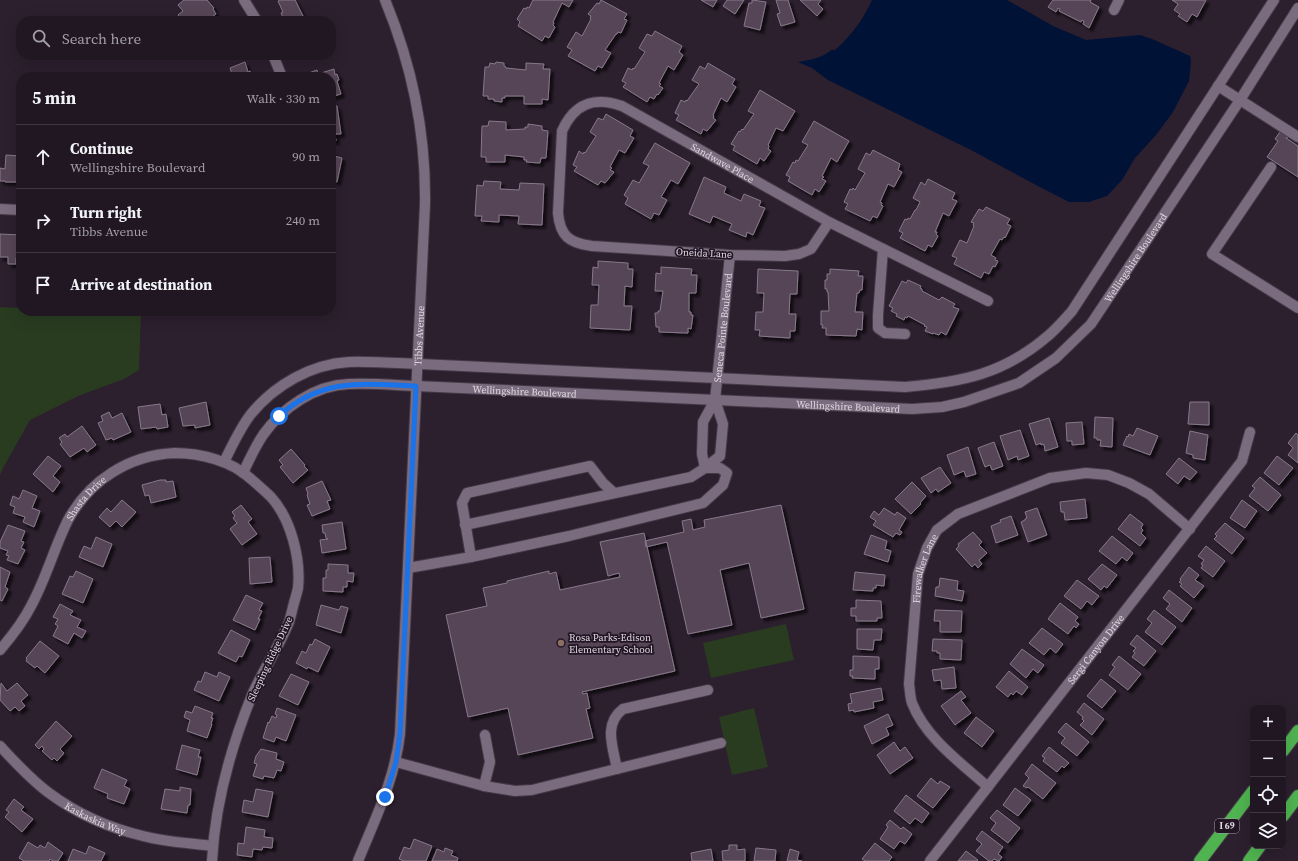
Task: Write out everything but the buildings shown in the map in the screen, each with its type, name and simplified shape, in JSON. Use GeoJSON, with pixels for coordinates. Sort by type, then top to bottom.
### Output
{"type":"FeatureCollection","features":[{"type":"Feature","properties":{"kind":"highway"},"geometry":{"type":"LineString","coordinates":[[1286,747],[1298,731]]}},
{"type":"Feature","properties":{"kind":"highway","name":"I 69"},"geometry":{"type":"LineString","coordinates":[[1200,861],[1250,795]]}},
{"type":"Feature","properties":{"kind":"highway"},"geometry":{"type":"LineString","coordinates":[[1285,813],[1298,796]]}},
{"type":"Feature","properties":{"kind":"highway"},"geometry":{"type":"LineString","coordinates":[[1248,861],[1258,849]]}},
{"type":"Feature","properties":{"kind":"street"},"geometry":{"type":"LineString","coordinates":[[244,0],[254,16]]}},
{"type":"Feature","properties":{"kind":"street","name":"Tibbs Avenue"},"geometry":{"type":"LineString","coordinates":[[358,861],[387,791],[396,762],[400,734],[425,193],[423,144],[411,75],[401,42],[385,0]]}},
{"type":"Feature","properties":{"kind":"street"},"geometry":{"type":"LineString","coordinates":[[1114,10],[1119,0]]}},
{"type":"Feature","properties":{"kind":"street","name":"Wellingshire Boulevard"},"geometry":{"type":"LineString","coordinates":[[224,462],[242,428],[252,414],[270,395],[303,374],[327,366],[350,362],[905,387],[930,385],[982,375],[1007,364],[1049,335],[1072,311],[1274,0]]}},
{"type":"Feature","properties":{"kind":"street","name":"Wellingshire Boulevard"},"geometry":{"type":"LineString","coordinates":[[243,473],[260,440],[271,424],[288,408],[323,389],[349,384],[912,409],[942,407],[964,402],[1018,383],[1056,358],[1091,324],[1240,100],[1298,8]]}},
{"type":"Feature","properties":{"kind":"street"},"geometry":{"type":"LineString","coordinates":[[276,60],[280,72]]}},
{"type":"Feature","properties":{"kind":"street"},"geometry":{"type":"LineString","coordinates":[[1218,86],[1298,137]]}},
{"type":"Feature","properties":{"kind":"street","name":"Sandwave Place"},"geometry":{"type":"LineString","coordinates":[[566,237],[559,224],[558,213],[562,131],[567,120],[577,110],[588,103],[598,101],[611,102],[622,106],[829,222],[988,301]]}},
{"type":"Feature","properties":{"kind":"street"},"geometry":{"type":"LineString","coordinates":[[1271,167],[1212,254],[1298,308]]}},
{"type":"Feature","properties":{"kind":"street"},"geometry":{"type":"LineString","coordinates":[[0,209],[16,210]]}},
{"type":"Feature","properties":{"kind":"street","name":"Oneida Lane"},"geometry":{"type":"LineString","coordinates":[[566,237],[573,242],[592,246],[730,255],[785,256],[799,254],[811,249],[829,222]]}},
{"type":"Feature","properties":{"kind":"street"},"geometry":{"type":"LineString","coordinates":[[883,249],[878,328],[885,333],[904,334]]}},
{"type":"Feature","properties":{"kind":"street","name":"Seneca Pointe Boulevard"},"geometry":{"type":"LineString","coordinates":[[715,400],[730,255]]}},
{"type":"Feature","properties":{"kind":"street"},"geometry":{"type":"LineString","coordinates":[[705,468],[702,454],[703,422],[715,400]]}},
{"type":"Feature","properties":{"kind":"street"},"geometry":{"type":"LineString","coordinates":[[465,525],[690,477],[705,468],[720,456],[724,424],[715,400]]}},
{"type":"Feature","properties":{"kind":"street","name":"Sergi Canyon Drive"},"geometry":{"type":"LineString","coordinates":[[930,861],[1242,461],[1250,432]]}},
{"type":"Feature","properties":{"kind":"street","name":"Shasta Drive"},"geometry":{"type":"LineString","coordinates":[[0,650],[19,627],[32,605],[68,521],[80,501],[99,481],[123,465],[159,454],[187,453],[224,462],[243,473]]}},
{"type":"Feature","properties":{"kind":"street"},"geometry":{"type":"LineString","coordinates":[[471,557],[462,503],[467,493],[590,466],[603,483],[614,493]]}},
{"type":"Feature","properties":{"kind":"street"},"geometry":{"type":"LineString","coordinates":[[408,568],[471,557],[568,536],[703,503],[723,485],[727,473],[720,468],[705,468]]}},
{"type":"Feature","properties":{"kind":"street","name":"Firewalker Lane"},"geometry":{"type":"LineString","coordinates":[[988,787],[946,750],[921,721],[911,702],[909,684],[918,574],[927,548],[937,530],[958,514],[1042,481],[1050,478],[1086,472],[1108,475],[1129,482],[1149,494],[1190,529]]}},
{"type":"Feature","properties":{"kind":"street","name":"Sleeping Ridge Drive"},"geometry":{"type":"LineString","coordinates":[[212,861],[212,846],[222,787],[236,740],[253,694],[289,622],[298,589],[298,558],[288,526],[272,498],[243,473]]}},
{"type":"Feature","properties":{"kind":"street"},"geometry":{"type":"LineString","coordinates":[[617,769],[611,731],[611,724],[617,714],[623,709],[708,690]]}},
{"type":"Feature","properties":{"kind":"street"},"geometry":{"type":"LineString","coordinates":[[484,786],[490,762],[485,735]]}},
{"type":"Feature","properties":{"kind":"street"},"geometry":{"type":"LineString","coordinates":[[396,762],[484,786],[515,791],[532,790],[721,743]]}},
{"type":"Feature","properties":{"kind":"street","name":"Kaskaskia Way"},"geometry":{"type":"LineString","coordinates":[[0,746],[20,767],[48,792],[70,807],[84,814],[112,827],[143,836],[212,846]]}},
{"type":"Feature","properties":{"kind":"green space"},"geometry":{"type":"Polygon","coordinates":[[[0,307],[16,308],[16,316],[141,316],[139,370],[124,379],[78,396],[30,420],[0,475],[0,307]]]}},
{"type":"Feature","properties":{"kind":"green space"},"geometry":{"type":"Polygon","coordinates":[[[786,624],[794,660],[711,678],[703,643],[786,624]]]}},
{"type":"Feature","properties":{"kind":"green space"},"geometry":{"type":"Polygon","coordinates":[[[754,708],[768,767],[732,775],[719,717],[754,708]]]}},
{"type":"Feature","properties":{"kind":"water"},"geometry":{"type":"Polygon","coordinates":[[[872,0],[1007,0],[1053,26],[1086,40],[1140,35],[1152,39],[1190,56],[1189,81],[1173,112],[1156,135],[1135,158],[1122,180],[1107,196],[1089,202],[1069,202],[971,150],[828,80],[812,68],[798,62],[816,58],[828,53],[831,50],[835,50],[856,27],[872,0]]]}},
{"type":"Feature","properties":{"kind":"place","name":"Rosa Parks-Edison Elementary School"},"geometry":{"type":"Point","coordinates":[561,643]}},
{"type":"Feature","properties":{"kind":"route"},"geometry":{"type":"LineString","coordinates":[[279,416],[298,401],[323,389],[334,386],[344,384],[416,386],[400,734],[396,762],[385,797]]}}]}
